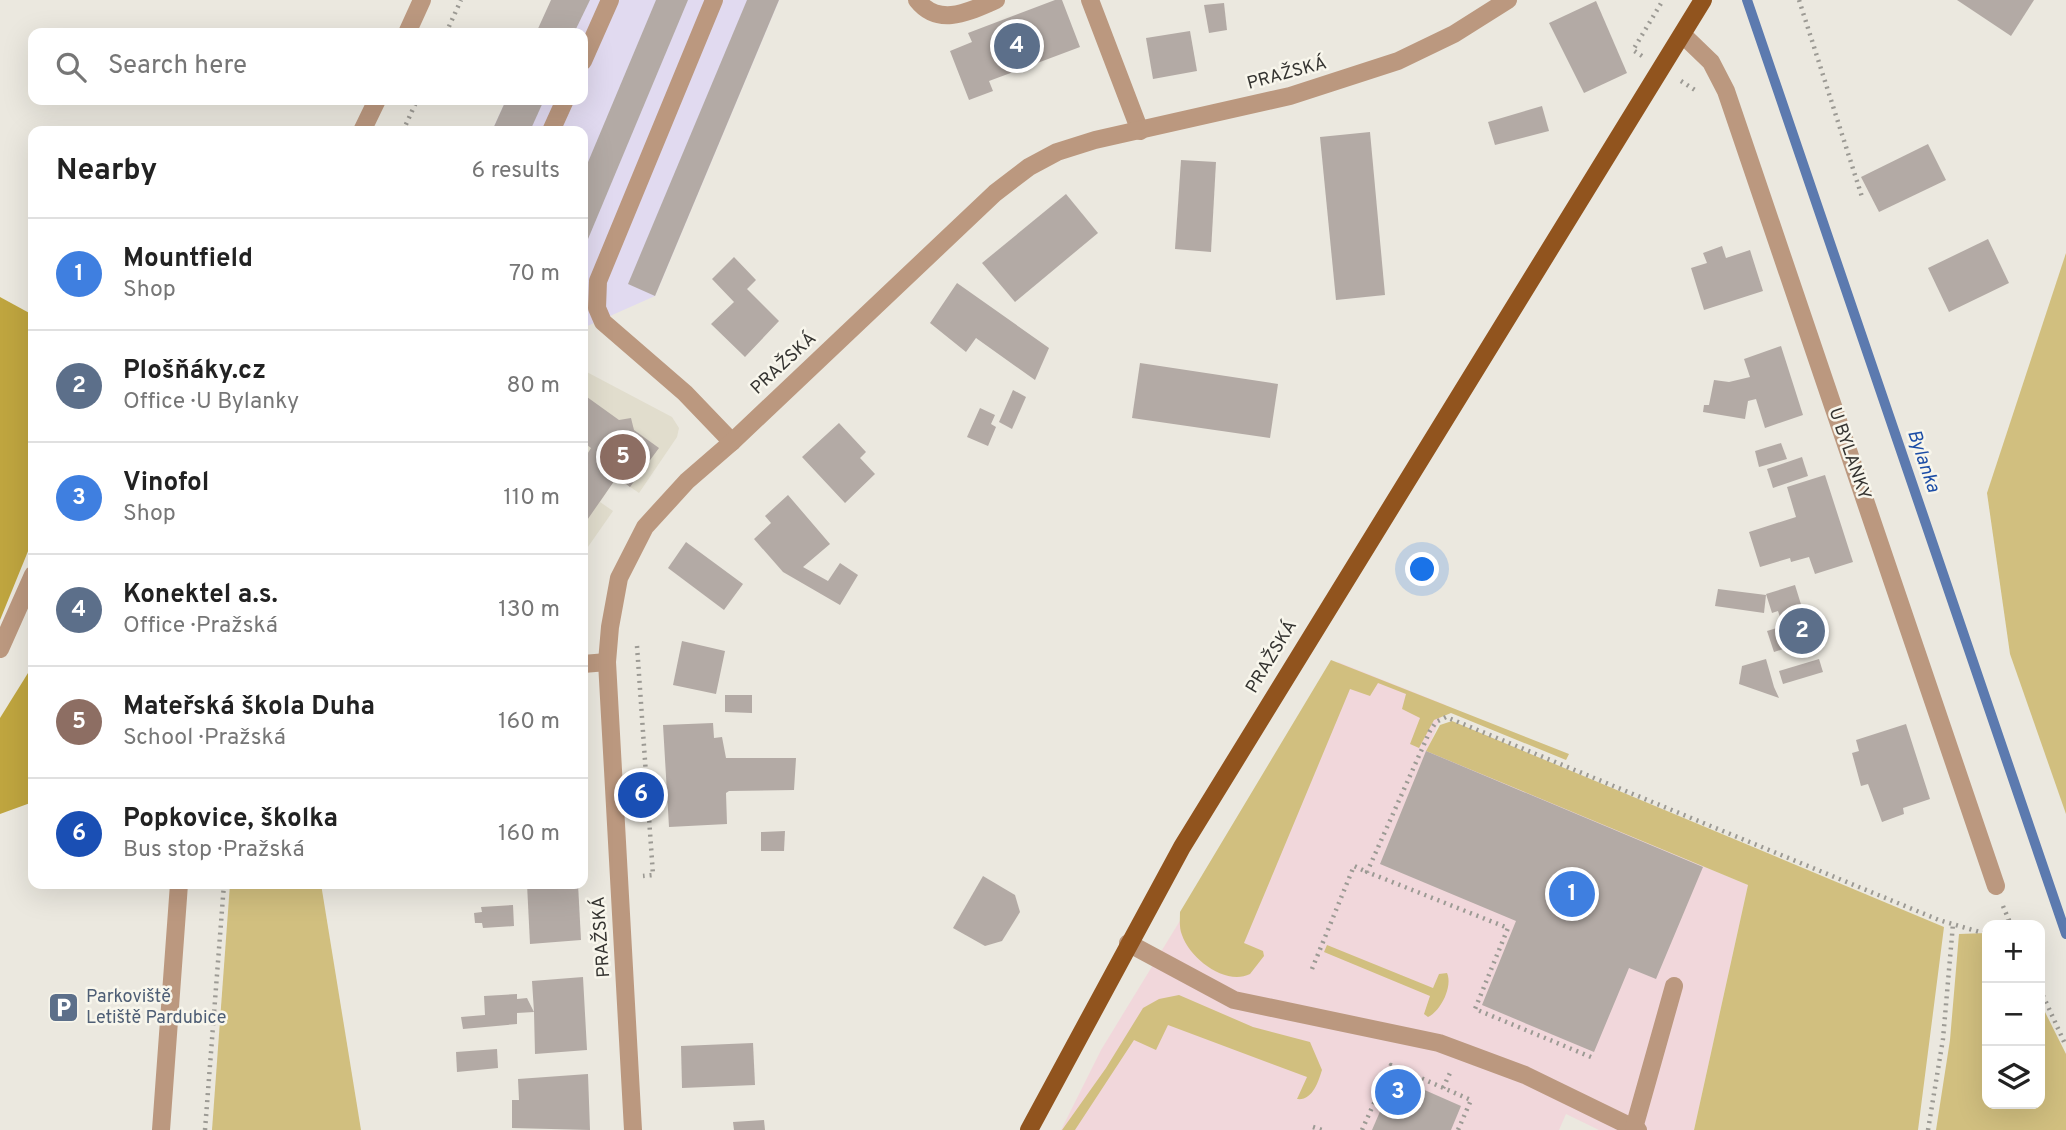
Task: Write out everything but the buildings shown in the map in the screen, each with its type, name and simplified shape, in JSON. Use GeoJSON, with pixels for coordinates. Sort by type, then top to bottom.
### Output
{"type":"FeatureCollection","features":[{"type":"Feature","properties":{"kind":"main road","name":"PRAŽSKÁ"},"geometry":{"type":"LineString","coordinates":[[1029,1130],[1128,943],[1291,666],[1684,35],[1702,1]]}},
{"type":"Feature","properties":{"kind":"street"},"geometry":{"type":"LineString","coordinates":[[409,28],[422,0]]}},
{"type":"Feature","properties":{"kind":"street"},"geometry":{"type":"LineString","coordinates":[[588,50],[611,0]]}},
{"type":"Feature","properties":{"kind":"street"},"geometry":{"type":"LineString","coordinates":[[714,0],[598,281],[595,296],[603,322],[615,336],[685,393],[732,442]]}},
{"type":"Feature","properties":{"kind":"street"},"geometry":{"type":"LineString","coordinates":[[917,0],[928,11],[949,16],[959,15],[996,0]]}},
{"type":"Feature","properties":{"kind":"street"},"geometry":{"type":"LineString","coordinates":[[1090,0],[1140,131]]}},
{"type":"Feature","properties":{"kind":"street","name":"PRAŽSKÁ"},"geometry":{"type":"LineString","coordinates":[[633,1130],[607,662],[616,591],[631,551],[663,505],[995,193],[1029,167],[1057,152],[1290,96],[1352,78],[1454,34],[1508,0]]}},
{"type":"Feature","properties":{"kind":"street","name":"U BYLANKY"},"geometry":{"type":"LineString","coordinates":[[1684,35],[1711,62],[1726,91],[1996,886]]}},
{"type":"Feature","properties":{"kind":"street"},"geometry":{"type":"LineString","coordinates":[[364,126],[375,105]]}},
{"type":"Feature","properties":{"kind":"street"},"geometry":{"type":"LineString","coordinates":[[553,126],[563,105]]}},
{"type":"Feature","properties":{"kind":"street"},"geometry":{"type":"LineString","coordinates":[[0,649],[28,586]]}},
{"type":"Feature","properties":{"kind":"street"},"geometry":{"type":"LineString","coordinates":[[588,664],[607,662]]}},
{"type":"Feature","properties":{"kind":"street"},"geometry":{"type":"LineString","coordinates":[[161,1130],[178,889]]}},
{"type":"Feature","properties":{"kind":"street"},"geometry":{"type":"LineString","coordinates":[[1128,943],[1234,1000],[1439,1043],[1525,1075],[1636,1129],[1674,986]]}},
{"type":"Feature","properties":{"kind":"path"},"geometry":{"type":"LineString","coordinates":[[448,28],[461,0]]}},
{"type":"Feature","properties":{"kind":"path"},"geometry":{"type":"LineString","coordinates":[[1799,0],[1863,200]]}},
{"type":"Feature","properties":{"kind":"path"},"geometry":{"type":"LineString","coordinates":[[404,126],[415,105]]}},
{"type":"Feature","properties":{"kind":"path"},"geometry":{"type":"LineString","coordinates":[[620,878],[653,875],[637,638]]}},
{"type":"Feature","properties":{"kind":"path"},"geometry":{"type":"LineString","coordinates":[[1367,872],[1430,731],[1436,722],[1446,717],[1953,924],[1982,933]]}},
{"type":"Feature","properties":{"kind":"path"},"geometry":{"type":"LineString","coordinates":[[1311,969],[1354,866],[1508,928],[1475,1009],[1591,1057]]}},
{"type":"Feature","properties":{"kind":"path"},"geometry":{"type":"LineString","coordinates":[[205,1130],[224,889]]}},
{"type":"Feature","properties":{"kind":"path"},"geometry":{"type":"LineString","coordinates":[[1928,1130],[1943,1039],[1953,924]]}},
{"type":"Feature","properties":{"kind":"path"},"geometry":{"type":"LineString","coordinates":[[2045,1000],[2066,1046]]}},
{"type":"Feature","properties":{"kind":"path"},"geometry":{"type":"LineString","coordinates":[[1362,1130],[1391,1065],[1471,1100],[1458,1130]]}},
{"type":"Feature","properties":{"kind":"path"},"geometry":{"type":"LineString","coordinates":[[1313,1127],[1322,1130]]}},
{"type":"Feature","properties":{"kind":"shaded area"},"geometry":{"type":"Polygon","coordinates":[[[552,0],[779,0],[655,296],[588,326],[588,126],[494,126],[504,105],[588,105],[588,28],[539,28],[552,0]]]}},
{"type":"Feature","properties":{"kind":"shaded area"},"geometry":{"type":"Polygon","coordinates":[[[2066,253],[2066,814],[2010,654],[1987,493],[2066,253]]]}},
{"type":"Feature","properties":{"kind":"shaded area"},"geometry":{"type":"Polygon","coordinates":[[[0,297],[28,312],[28,551],[0,620],[0,297]]]}},
{"type":"Feature","properties":{"kind":"shaded area"},"geometry":{"type":"Polygon","coordinates":[[[588,373],[672,417],[679,428],[677,437],[639,493],[616,477],[600,502],[613,511],[588,547],[588,373]]]}},
{"type":"Feature","properties":{"kind":"shaded area"},"geometry":{"type":"Polygon","coordinates":[[[1331,660],[1569,754],[1566,760],[1451,713],[1434,720],[1419,748],[1410,744],[1420,718],[1402,709],[1406,694],[1378,683],[1370,696],[1350,689],[1244,943],[1263,951],[1264,956],[1250,974],[1241,977],[1220,973],[1201,961],[1186,944],[1180,930],[1180,912],[1331,660]]]}},
{"type":"Feature","properties":{"kind":"shaded area"},"geometry":{"type":"Polygon","coordinates":[[[1338,662],[1446,705],[1427,751],[1748,885],[1694,1130],[1599,1130],[1566,1114],[1559,1130],[1061,1130],[1101,1050],[1338,662]]]}},
{"type":"Feature","properties":{"kind":"shaded area"},"geometry":{"type":"Polygon","coordinates":[[[28,673],[28,804],[0,814],[0,718],[28,673]]]}},
{"type":"Feature","properties":{"kind":"shaded area"},"geometry":{"type":"Polygon","coordinates":[[[1452,721],[1944,927],[1918,1130],[1694,1130],[1748,885],[1426,751],[1440,725],[1452,721]]]}},
{"type":"Feature","properties":{"kind":"shaded area"},"geometry":{"type":"Polygon","coordinates":[[[230,889],[322,889],[361,1130],[212,1130],[230,889]]]}},
{"type":"Feature","properties":{"kind":"shaded area"},"geometry":{"type":"Polygon","coordinates":[[[1982,933],[1982,1109],[2045,1109],[2045,1012],[2066,1054],[2066,1130],[1936,1130],[1950,1040],[1959,934],[1982,933]]]}},
{"type":"Feature","properties":{"kind":"shaded area"},"geometry":{"type":"Polygon","coordinates":[[[1327,945],[1433,988],[1439,974],[1447,973],[1445,998],[1428,1017],[1424,1014],[1430,996],[1324,952],[1327,945]]]}},
{"type":"Feature","properties":{"kind":"shaded area"},"geometry":{"type":"Polygon","coordinates":[[[1179,995],[1253,1027],[1310,1042],[1322,1070],[1314,1090],[1307,1097],[1297,1099],[1307,1077],[1168,1025],[1156,1050],[1134,1040],[1075,1130],[1062,1130],[1106,1068],[1143,1008],[1159,999],[1179,995]]]}},
{"type":"Feature","properties":{"kind":"waterway","name":"Bylanka"},"geometry":{"type":"LineString","coordinates":[[1747,0],[2066,934]]}},
{"type":"Feature","properties":{"kind":"place","name":"Konektel a.s."},"geometry":{"type":"Point","coordinates":[1017,46]}},
{"type":"Feature","properties":{"kind":"place","name":"Mateřská škola Duha"},"geometry":{"type":"Point","coordinates":[623,457]}},
{"type":"Feature","properties":{"kind":"place","name":"Plošňáky.cz"},"geometry":{"type":"Point","coordinates":[1802,631]}},
{"type":"Feature","properties":{"kind":"place","name":"Popkovice, školka"},"geometry":{"type":"Point","coordinates":[641,795]}},
{"type":"Feature","properties":{"kind":"place","name":"Mountfield"},"geometry":{"type":"Point","coordinates":[1572,894]}},
{"type":"Feature","properties":{"kind":"place","name":"Parkoviště Letiště Pardubice"},"geometry":{"type":"Point","coordinates":[63,1007]}},
{"type":"Feature","properties":{"kind":"place","name":"Vinofol"},"geometry":{"type":"Point","coordinates":[1398,1092]}}]}
